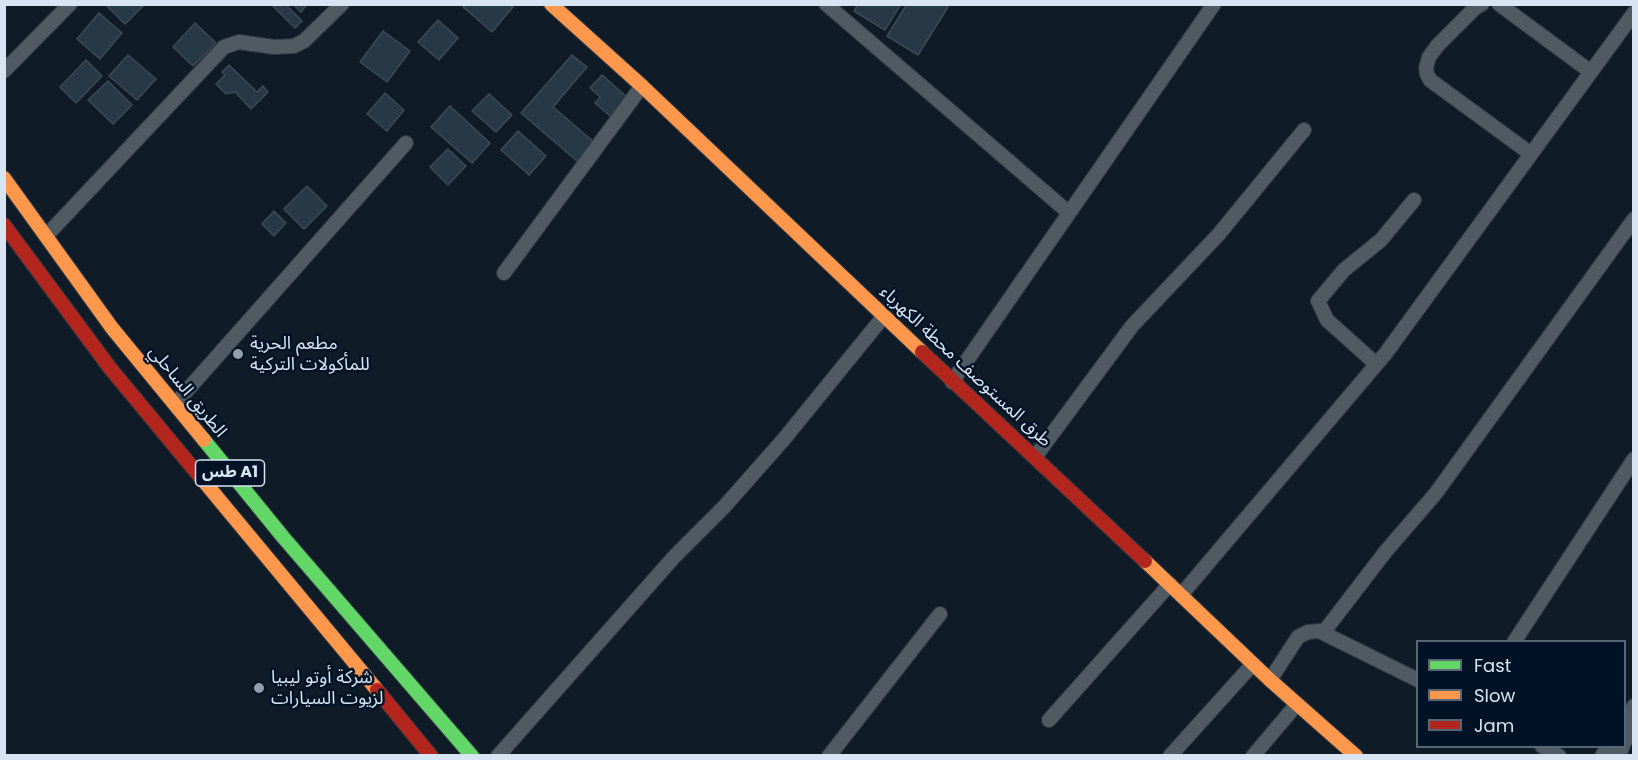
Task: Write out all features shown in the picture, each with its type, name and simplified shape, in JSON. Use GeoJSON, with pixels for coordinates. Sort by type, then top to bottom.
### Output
{"type":"FeatureCollection","features":[{"type":"Feature","properties":{"kind":"main road","name":"طرق المستوصف محطة الكهرباء"},"geometry":{"type":"LineString","coordinates":[[551,4],[642,86],[952,382],[1035,457],[1270,680],[1356,756]]}},
{"type":"Feature","properties":{"kind":"main road","name":"الطريق الساحلي"},"geometry":{"type":"LineString","coordinates":[[4,178],[112,328],[277,529],[471,756]]}},
{"type":"Feature","properties":{"kind":"main road","name":"طس A1"},"geometry":{"type":"LineString","coordinates":[[4,225],[110,368],[431,756]]}},
{"type":"Feature","properties":{"kind":"street"},"geometry":{"type":"LineString","coordinates":[[4,71],[70,4]]}},
{"type":"Feature","properties":{"kind":"street"},"geometry":{"type":"LineString","coordinates":[[46,236],[224,47],[239,42],[274,47],[294,46],[304,41],[342,4]]}},
{"type":"Feature","properties":{"kind":"street"},"geometry":{"type":"LineString","coordinates":[[826,4],[1068,212]]}},
{"type":"Feature","properties":{"kind":"street"},"geometry":{"type":"LineString","coordinates":[[952,382],[1214,4]]}},
{"type":"Feature","properties":{"kind":"street"},"geometry":{"type":"LineString","coordinates":[[1482,4],[1475,8],[1437,46],[1429,57],[1427,74],[1430,80],[1531,153]]}},
{"type":"Feature","properties":{"kind":"street"},"geometry":{"type":"LineString","coordinates":[[1499,4],[1591,72]]}},
{"type":"Feature","properties":{"kind":"street"},"geometry":{"type":"LineString","coordinates":[[1181,595],[1376,364],[1634,13]]}},
{"type":"Feature","properties":{"kind":"street"},"geometry":{"type":"LineString","coordinates":[[504,273],[642,86]]}},
{"type":"Feature","properties":{"kind":"street"},"geometry":{"type":"LineString","coordinates":[[1035,457],[1132,326],[1220,234],[1304,130]]}},
{"type":"Feature","properties":{"kind":"street"},"geometry":{"type":"LineString","coordinates":[[175,405],[406,143]]}},
{"type":"Feature","properties":{"kind":"street"},"geometry":{"type":"LineString","coordinates":[[1376,364],[1326,320],[1318,301],[1322,292],[1344,270],[1381,240],[1414,200]]}},
{"type":"Feature","properties":{"kind":"street"},"geometry":{"type":"LineString","coordinates":[[1323,633],[1386,551],[1436,493],[1634,219]]}},
{"type":"Feature","properties":{"kind":"street"},"geometry":{"type":"LineString","coordinates":[[498,756],[674,557],[724,507],[784,440],[884,316]]}},
{"type":"Feature","properties":{"kind":"street"},"geometry":{"type":"LineString","coordinates":[[1515,640],[1634,459]]}},
{"type":"Feature","properties":{"kind":"street"},"geometry":{"type":"LineString","coordinates":[[1049,720],[1170,584]]}},
{"type":"Feature","properties":{"kind":"street"},"geometry":{"type":"LineString","coordinates":[[829,756],[940,614]]}},
{"type":"Feature","properties":{"kind":"street"},"geometry":{"type":"LineString","coordinates":[[1270,680],[1298,638],[1308,632],[1323,633],[1416,679]]}},
{"type":"Feature","properties":{"kind":"street"},"geometry":{"type":"LineString","coordinates":[[1170,756],[1253,664]]}},
{"type":"Feature","properties":{"kind":"street"},"geometry":{"type":"LineString","coordinates":[[1253,756],[1297,704]]}},
{"type":"Feature","properties":{"kind":"street"},"geometry":{"type":"LineString","coordinates":[[1626,742],[1634,728]]}},
{"type":"Feature","properties":{"kind":"street"},"geometry":{"type":"LineString","coordinates":[[1544,748],[1559,756]]}},
{"type":"Feature","properties":{"kind":"building"},"geometry":{"type":"Polygon","coordinates":[[[105,4],[145,4],[125,24],[105,4]]]}},
{"type":"Feature","properties":{"kind":"building"},"geometry":{"type":"Polygon","coordinates":[[[271,4],[285,4],[302,21],[295,28],[271,4]]]}},
{"type":"Feature","properties":{"kind":"building"},"geometry":{"type":"Polygon","coordinates":[[[293,4],[307,4],[301,12],[293,4]]]}},
{"type":"Feature","properties":{"kind":"building"},"geometry":{"type":"Polygon","coordinates":[[[465,4],[510,4],[513,7],[492,32],[463,7],[465,4]]]}},
{"type":"Feature","properties":{"kind":"building"},"geometry":{"type":"Polygon","coordinates":[[[858,4],[901,4],[885,30],[854,11],[858,4]]]}},
{"type":"Feature","properties":{"kind":"building"},"geometry":{"type":"Polygon","coordinates":[[[907,4],[944,4],[948,7],[918,55],[887,36],[907,4]]]}},
{"type":"Feature","properties":{"kind":"building"},"geometry":{"type":"Polygon","coordinates":[[[99,13],[122,33],[100,59],[77,39],[99,13]]]}},
{"type":"Feature","properties":{"kind":"building"},"geometry":{"type":"Polygon","coordinates":[[[438,20],[458,38],[439,60],[418,42],[438,20]]]}},
{"type":"Feature","properties":{"kind":"building"},"geometry":{"type":"Polygon","coordinates":[[[195,23],[216,43],[193,66],[173,47],[195,23]]]}},
{"type":"Feature","properties":{"kind":"building"},"geometry":{"type":"Polygon","coordinates":[[[383,31],[410,51],[387,82],[360,62],[383,31]]]}},
{"type":"Feature","properties":{"kind":"building"},"geometry":{"type":"Polygon","coordinates":[[[128,55],[156,79],[137,100],[109,76],[128,55]]]}},
{"type":"Feature","properties":{"kind":"building"},"geometry":{"type":"Polygon","coordinates":[[[572,55],[587,67],[553,107],[594,142],[577,161],[521,113],[572,55]]]}},
{"type":"Feature","properties":{"kind":"building"},"geometry":{"type":"Polygon","coordinates":[[[86,60],[102,76],[76,103],[60,87],[86,60]]]}},
{"type":"Feature","properties":{"kind":"building"},"geometry":{"type":"Polygon","coordinates":[[[229,65],[257,92],[263,86],[268,92],[251,109],[235,92],[226,94],[216,84],[225,75],[222,72],[229,65]]]}},
{"type":"Feature","properties":{"kind":"building"},"geometry":{"type":"Polygon","coordinates":[[[602,75],[628,98],[611,117],[595,103],[600,97],[590,88],[602,75]]]}},
{"type":"Feature","properties":{"kind":"building"},"geometry":{"type":"Polygon","coordinates":[[[108,81],[132,105],[113,124],[88,100],[108,81]]]}},
{"type":"Feature","properties":{"kind":"building"},"geometry":{"type":"Polygon","coordinates":[[[385,93],[404,110],[387,131],[367,114],[385,93]]]}},
{"type":"Feature","properties":{"kind":"building"},"geometry":{"type":"Polygon","coordinates":[[[489,94],[512,115],[496,132],[472,111],[489,94]]]}},
{"type":"Feature","properties":{"kind":"building"},"geometry":{"type":"Polygon","coordinates":[[[450,106],[490,143],[472,163],[431,127],[450,106]]]}},
{"type":"Feature","properties":{"kind":"building"},"geometry":{"type":"Polygon","coordinates":[[[518,131],[546,156],[529,175],[501,150],[518,131]]]}},
{"type":"Feature","properties":{"kind":"building"},"geometry":{"type":"Polygon","coordinates":[[[448,149],[466,166],[448,185],[430,167],[448,149]]]}},
{"type":"Feature","properties":{"kind":"building"},"geometry":{"type":"Polygon","coordinates":[[[307,186],[327,206],[304,229],[284,209],[307,186]]]}},
{"type":"Feature","properties":{"kind":"building"},"geometry":{"type":"Polygon","coordinates":[[[274,211],[286,223],[274,236],[262,224],[274,211]]]}},
{"type":"Feature","properties":{"kind":"traffic: fast"},"geometry":{"type":"LineString","coordinates":[[204,440],[283,537],[472,756]]}},
{"type":"Feature","properties":{"kind":"traffic: slow"},"geometry":{"type":"LineString","coordinates":[[551,4],[642,86],[922,352]]}},
{"type":"Feature","properties":{"kind":"traffic: slow"},"geometry":{"type":"LineString","coordinates":[[4,178],[112,328],[204,440]]}},
{"type":"Feature","properties":{"kind":"traffic: slow"},"geometry":{"type":"LineString","coordinates":[[202,479],[377,690]]}},
{"type":"Feature","properties":{"kind":"traffic: slow"},"geometry":{"type":"LineString","coordinates":[[1145,561],[1270,680],[1356,756]]}},
{"type":"Feature","properties":{"kind":"traffic: jam"},"geometry":{"type":"LineString","coordinates":[[4,225],[110,368],[202,479]]}},
{"type":"Feature","properties":{"kind":"traffic: jam"},"geometry":{"type":"LineString","coordinates":[[922,352],[1145,561]]}},
{"type":"Feature","properties":{"kind":"traffic: jam"},"geometry":{"type":"LineString","coordinates":[[377,690],[431,756]]}},
{"type":"Feature","properties":{"kind":"place","name":"مطعم الحرية للمأكولات التركية"},"geometry":{"type":"Point","coordinates":[238,354]}},
{"type":"Feature","properties":{"kind":"place","name":"شركة أوتو ليبيا لزيوت السيارات"},"geometry":{"type":"Point","coordinates":[259,688]}}]}
